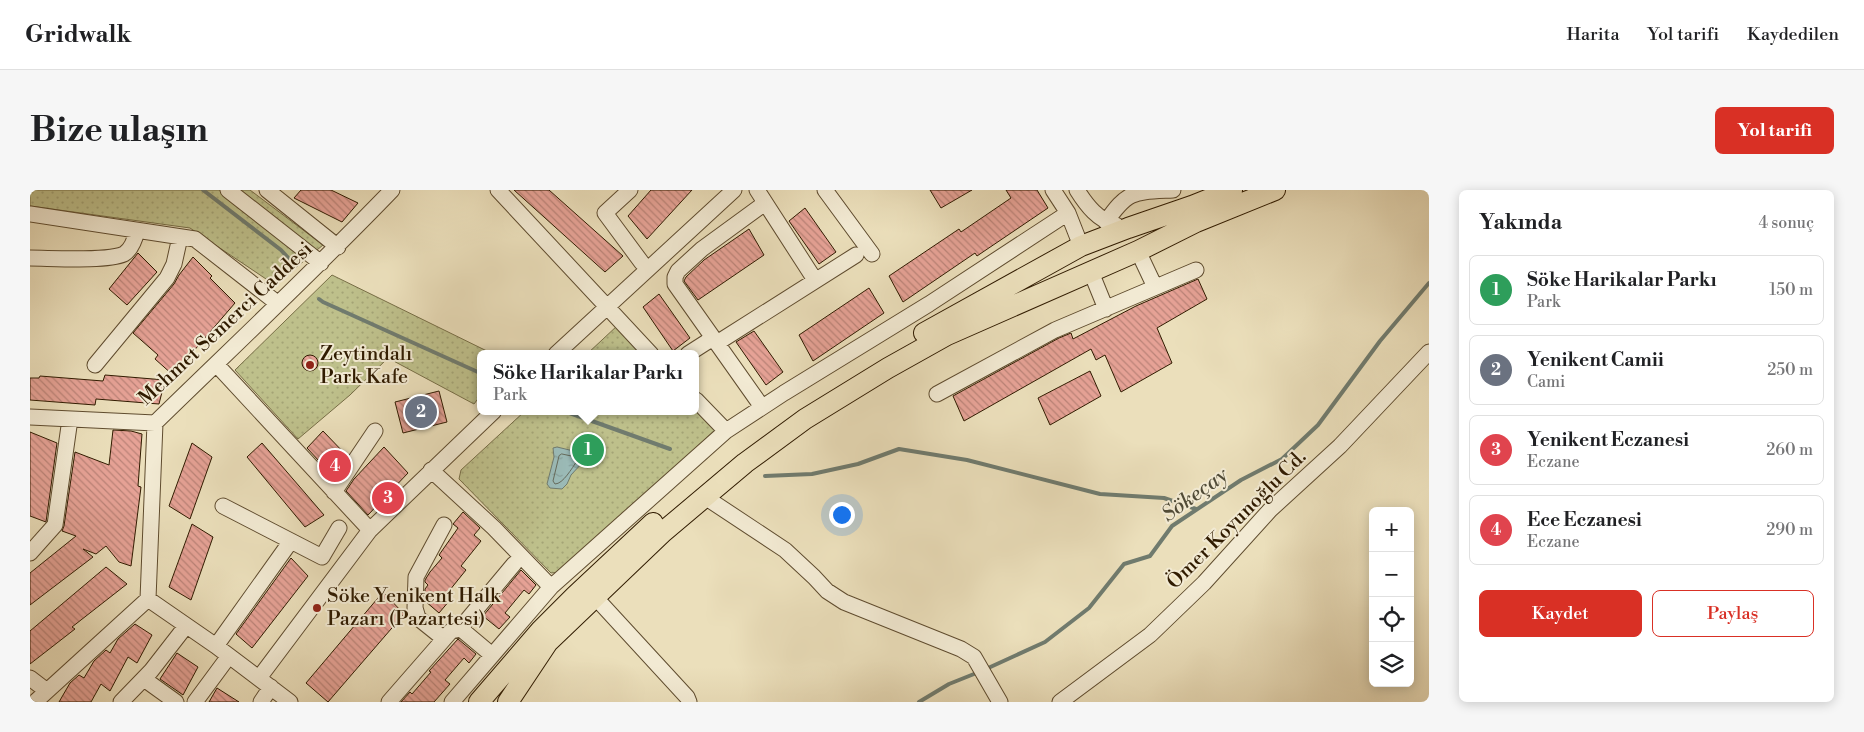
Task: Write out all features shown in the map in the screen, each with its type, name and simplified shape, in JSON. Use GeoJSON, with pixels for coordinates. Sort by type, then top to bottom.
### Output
{"type":"FeatureCollection","features":[{"type":"Feature","properties":{"kind":"main road"},"geometry":{"type":"LineString","coordinates":[[479,702],[541,630],[574,596],[652,524],[736,452],[796,410],[884,356],[1081,246],[1232,190]]}},
{"type":"Feature","properties":{"kind":"main road"},"geometry":{"type":"LineString","coordinates":[[508,702],[548,642],[663,532],[745,463],[805,419],[888,368],[947,335],[1138,251],[1196,222],[1275,190]]}},
{"type":"Feature","properties":{"kind":"main road"},"geometry":{"type":"LineString","coordinates":[[1128,228],[1138,251]]}},
{"type":"Feature","properties":{"kind":"main road"},"geometry":{"type":"LineString","coordinates":[[1081,246],[1091,272]]}},
{"type":"Feature","properties":{"kind":"street"},"geometry":{"type":"LineString","coordinates":[[228,190],[321,263]]}},
{"type":"Feature","properties":{"kind":"street"},"geometry":{"type":"LineString","coordinates":[[268,190],[338,246]]}},
{"type":"Feature","properties":{"kind":"street","name":"Mehmet Semerci Caddesi"},"geometry":{"type":"LineString","coordinates":[[30,417],[155,423],[277,303],[321,263],[392,190]]}},
{"type":"Feature","properties":{"kind":"street"},"geometry":{"type":"LineString","coordinates":[[498,190],[647,350]]}},
{"type":"Feature","properties":{"kind":"street"},"geometry":{"type":"LineString","coordinates":[[630,190],[605,213],[642,263]]}},
{"type":"Feature","properties":{"kind":"street"},"geometry":{"type":"LineString","coordinates":[[560,350],[734,190]]}},
{"type":"Feature","properties":{"kind":"street"},"geometry":{"type":"LineString","coordinates":[[757,190],[816,280]]}},
{"type":"Feature","properties":{"kind":"street"},"geometry":{"type":"LineString","coordinates":[[825,190],[872,254]]}},
{"type":"Feature","properties":{"kind":"street"},"geometry":{"type":"LineString","coordinates":[[1053,190],[1068,213],[1081,246]]}},
{"type":"Feature","properties":{"kind":"street"},"geometry":{"type":"LineString","coordinates":[[1077,190],[1094,213],[1106,222],[1128,228]]}},
{"type":"Feature","properties":{"kind":"street"},"geometry":{"type":"LineString","coordinates":[[1106,222],[1118,203],[1128,196],[1139,192],[1173,190],[1176,211]]}},
{"type":"Feature","properties":{"kind":"street"},"geometry":{"type":"LineString","coordinates":[[762,407],[675,284],[676,274],[702,249],[765,203]]}},
{"type":"Feature","properties":{"kind":"street"},"geometry":{"type":"LineString","coordinates":[[452,702],[551,587],[726,431],[929,304],[1068,213]]}},
{"type":"Feature","properties":{"kind":"street"},"geometry":{"type":"LineString","coordinates":[[30,214],[195,239],[277,303]]}},
{"type":"Feature","properties":{"kind":"street"},"geometry":{"type":"LineString","coordinates":[[30,258],[108,258],[125,253],[133,244],[137,231]]}},
{"type":"Feature","properties":{"kind":"street"},"geometry":{"type":"LineString","coordinates":[[95,365],[167,278],[174,264],[180,237]]}},
{"type":"Feature","properties":{"kind":"street"},"geometry":{"type":"LineString","coordinates":[[1138,251],[1154,288]]}},
{"type":"Feature","properties":{"kind":"street"},"geometry":{"type":"LineString","coordinates":[[696,350],[856,255]]}},
{"type":"Feature","properties":{"kind":"street"},"geometry":{"type":"LineString","coordinates":[[937,394],[1055,330],[1196,270]]}},
{"type":"Feature","properties":{"kind":"street"},"geometry":{"type":"LineString","coordinates":[[1091,272],[1106,309]]}},
{"type":"Feature","properties":{"kind":"street"},"geometry":{"type":"LineString","coordinates":[[639,330],[657,350]]}},
{"type":"Feature","properties":{"kind":"street","name":"Ömer Koyunoğlu Cd."},"geometry":{"type":"LineString","coordinates":[[1060,702],[1150,635],[1204,583],[1270,510],[1340,446],[1429,352]]}},
{"type":"Feature","properties":{"kind":"street"},"geometry":{"type":"LineString","coordinates":[[216,364],[370,530]]}},
{"type":"Feature","properties":{"kind":"street"},"geometry":{"type":"LineString","coordinates":[[699,403],[726,431]]}},
{"type":"Feature","properties":{"kind":"street"},"geometry":{"type":"LineString","coordinates":[[261,702],[265,683],[370,530],[490,415]]}},
{"type":"Feature","properties":{"kind":"street"},"geometry":{"type":"LineString","coordinates":[[30,554],[36,538],[55,525],[70,419]]}},
{"type":"Feature","properties":{"kind":"street"},"geometry":{"type":"LineString","coordinates":[[35,702],[148,599],[155,423]]}},
{"type":"Feature","properties":{"kind":"street"},"geometry":{"type":"LineString","coordinates":[[334,492],[375,432]]}},
{"type":"Feature","properties":{"kind":"street"},"geometry":{"type":"LineString","coordinates":[[431,470],[494,528],[551,587]]}},
{"type":"Feature","properties":{"kind":"street"},"geometry":{"type":"LineString","coordinates":[[705,497],[785,550],[814,576],[827,591],[844,602],[961,649],[974,657],[1000,702]]}},
{"type":"Feature","properties":{"kind":"street"},"geometry":{"type":"LineString","coordinates":[[223,506],[322,557],[339,528]]}},
{"type":"Feature","properties":{"kind":"street"},"geometry":{"type":"LineString","coordinates":[[443,638],[418,618],[415,608],[416,577],[444,525]]}},
{"type":"Feature","properties":{"kind":"street"},"geometry":{"type":"LineString","coordinates":[[216,646],[291,541]]}},
{"type":"Feature","properties":{"kind":"street"},"geometry":{"type":"LineString","coordinates":[[461,630],[463,625],[514,564]]}},
{"type":"Feature","properties":{"kind":"street"},"geometry":{"type":"LineString","coordinates":[[595,597],[687,697],[689,702]]}},
{"type":"Feature","properties":{"kind":"street"},"geometry":{"type":"LineString","coordinates":[[148,599],[216,646],[290,702]]}},
{"type":"Feature","properties":{"kind":"street"},"geometry":{"type":"LineString","coordinates":[[121,702],[144,679],[186,626]]}},
{"type":"Feature","properties":{"kind":"street"},"geometry":{"type":"LineString","coordinates":[[389,702],[451,631],[461,630],[492,655]]}},
{"type":"Feature","properties":{"kind":"street"},"geometry":{"type":"LineString","coordinates":[[195,702],[229,656]]}},
{"type":"Feature","properties":{"kind":"street"},"geometry":{"type":"LineString","coordinates":[[30,678],[47,690]]}},
{"type":"Feature","properties":{"kind":"street"},"geometry":{"type":"LineString","coordinates":[[144,679],[176,702]]}},
{"type":"Feature","properties":{"kind":"green space"},"geometry":{"type":"Polygon","coordinates":[[[30,190],[250,190],[323,245],[275,285],[190,228],[30,206],[30,190]]]}},
{"type":"Feature","properties":{"kind":"green space"},"geometry":{"type":"Polygon","coordinates":[[[332,275],[485,350],[477,350],[477,400],[474,404],[388,358],[350,395],[298,439],[235,370],[332,275]]]}},
{"type":"Feature","properties":{"kind":"green space"},"geometry":{"type":"Polygon","coordinates":[[[618,325],[640,350],[591,350],[618,325]]]}},
{"type":"Feature","properties":{"kind":"green space"},"geometry":{"type":"Polygon","coordinates":[[[699,412],[715,430],[561,572],[551,573],[459,479],[461,470],[521,415],[699,415],[699,412]]]}},
{"type":"Feature","properties":{"kind":"water"},"geometry":{"type":"Polygon","coordinates":[[[557,447],[582,453],[582,463],[562,489],[550,488],[547,484],[554,457],[553,448],[557,447]]]}},
{"type":"Feature","properties":{"kind":"building"},"geometry":{"type":"Polygon","coordinates":[[[301,190],[331,190],[358,203],[342,222],[294,198],[301,190]]]}},
{"type":"Feature","properties":{"kind":"building"},"geometry":{"type":"Polygon","coordinates":[[[514,190],[549,190],[623,256],[605,272],[514,190]]]}},
{"type":"Feature","properties":{"kind":"building"},"geometry":{"type":"Polygon","coordinates":[[[651,190],[692,190],[647,239],[628,216],[651,190]]]}},
{"type":"Feature","properties":{"kind":"building"},"geometry":{"type":"Polygon","coordinates":[[[930,190],[972,190],[941,208],[930,190]]]}},
{"type":"Feature","properties":{"kind":"building"},"geometry":{"type":"Polygon","coordinates":[[[1006,190],[1037,190],[1048,208],[977,256],[975,253],[903,302],[889,276],[959,229],[961,232],[1011,198],[1006,190]]]}},
{"type":"Feature","properties":{"kind":"building"},"geometry":{"type":"Polygon","coordinates":[[[805,208],[836,252],[819,264],[789,221],[805,208]]]}},
{"type":"Feature","properties":{"kind":"building"},"geometry":{"type":"Polygon","coordinates":[[[749,229],[764,255],[698,300],[684,281],[686,277],[704,260],[749,229]]]}},
{"type":"Feature","properties":{"kind":"building"},"geometry":{"type":"Polygon","coordinates":[[[138,253],[157,272],[127,305],[109,289],[138,253]]]}},
{"type":"Feature","properties":{"kind":"building"},"geometry":{"type":"Polygon","coordinates":[[[193,257],[212,276],[210,278],[235,303],[173,375],[155,359],[158,355],[133,333],[174,284],[193,257]]]}},
{"type":"Feature","properties":{"kind":"building"},"geometry":{"type":"Polygon","coordinates":[[[1198,279],[1207,299],[1157,328],[1172,363],[1121,392],[1105,355],[1096,360],[1091,349],[964,421],[953,396],[1059,338],[1071,333],[1073,339],[1136,306],[1198,279]]]}},
{"type":"Feature","properties":{"kind":"building"},"geometry":{"type":"Polygon","coordinates":[[[869,288],[884,313],[813,361],[799,335],[869,288]]]}},
{"type":"Feature","properties":{"kind":"building"},"geometry":{"type":"Polygon","coordinates":[[[659,294],[690,338],[672,350],[643,307],[659,294]]]}},
{"type":"Feature","properties":{"kind":"building"},"geometry":{"type":"Polygon","coordinates":[[[754,331],[783,372],[766,385],[736,342],[754,331]]]}},
{"type":"Feature","properties":{"kind":"building","name":"Zeytindalı Park Kafe"},"geometry":{"type":"Polygon","coordinates":[[[310,355],[318,363],[310,371],[302,363],[310,355]]]}},
{"type":"Feature","properties":{"kind":"building"},"geometry":{"type":"Polygon","coordinates":[[[1090,371],[1101,396],[1050,425],[1038,398],[1090,371]]]}},
{"type":"Feature","properties":{"kind":"building"},"geometry":{"type":"Polygon","coordinates":[[[105,375],[165,380],[159,404],[96,399],[95,405],[30,400],[30,378],[39,378],[40,376],[103,381],[105,375]]]}},
{"type":"Feature","properties":{"kind":"building"},"geometry":{"type":"Polygon","coordinates":[[[439,391],[447,422],[403,433],[395,402],[439,391]]]}},
{"type":"Feature","properties":{"kind":"building"},"geometry":{"type":"Polygon","coordinates":[[[113,430],[142,434],[138,486],[141,487],[131,566],[119,562],[106,546],[96,554],[83,549],[93,557],[30,605],[30,573],[76,536],[62,531],[75,452],[109,465],[113,430]]]}},
{"type":"Feature","properties":{"kind":"building"},"geometry":{"type":"Polygon","coordinates":[[[323,431],[347,456],[331,474],[307,448],[323,431]]]}},
{"type":"Feature","properties":{"kind":"building"},"geometry":{"type":"Polygon","coordinates":[[[30,432],[57,443],[46,522],[30,516],[30,432]]]}},
{"type":"Feature","properties":{"kind":"building"},"geometry":{"type":"Polygon","coordinates":[[[192,443],[212,457],[190,519],[169,506],[192,443]]]}},
{"type":"Feature","properties":{"kind":"building"},"geometry":{"type":"Polygon","coordinates":[[[262,443],[324,515],[305,527],[247,457],[262,443]]]}},
{"type":"Feature","properties":{"kind":"building"},"geometry":{"type":"Polygon","coordinates":[[[384,447],[408,473],[368,515],[346,491],[354,479],[384,447]]]}},
{"type":"Feature","properties":{"kind":"building"},"geometry":{"type":"Polygon","coordinates":[[[463,512],[480,528],[474,535],[481,541],[461,566],[466,570],[445,596],[450,600],[439,613],[425,601],[425,589],[428,585],[425,580],[442,558],[439,555],[458,528],[453,524],[463,512]]]}},
{"type":"Feature","properties":{"kind":"building"},"geometry":{"type":"Polygon","coordinates":[[[192,524],[213,537],[191,600],[169,587],[192,524]]]}},
{"type":"Feature","properties":{"kind":"building"},"geometry":{"type":"Polygon","coordinates":[[[291,558],[308,576],[252,648],[236,634],[291,558]]]}},
{"type":"Feature","properties":{"kind":"building"},"geometry":{"type":"Polygon","coordinates":[[[106,567],[127,584],[72,627],[75,629],[30,664],[30,631],[106,567]]]}},
{"type":"Feature","properties":{"kind":"building"},"geometry":{"type":"Polygon","coordinates":[[[521,570],[536,585],[529,594],[524,590],[505,613],[510,617],[499,629],[483,616],[521,570]]]}},
{"type":"Feature","properties":{"kind":"building"},"geometry":{"type":"Polygon","coordinates":[[[383,592],[404,614],[328,702],[306,683],[383,592]]]}},
{"type":"Feature","properties":{"kind":"building"},"geometry":{"type":"Polygon","coordinates":[[[135,624],[152,635],[137,663],[128,657],[110,691],[101,684],[91,702],[59,702],[70,683],[79,675],[84,678],[94,661],[106,650],[110,653],[118,639],[135,624]]]}},
{"type":"Feature","properties":{"kind":"building"},"geometry":{"type":"Polygon","coordinates":[[[458,639],[476,654],[469,663],[464,658],[445,680],[450,684],[434,702],[401,702],[410,692],[412,694],[431,672],[429,671],[458,639]]]}},
{"type":"Feature","properties":{"kind":"building"},"geometry":{"type":"Polygon","coordinates":[[[177,653],[198,667],[183,695],[160,679],[177,653]]]}},
{"type":"Feature","properties":{"kind":"building"},"geometry":{"type":"Polygon","coordinates":[[[217,688],[239,702],[209,702],[217,688]]]}},
{"type":"Feature","properties":{"kind":"waterway"},"geometry":{"type":"LineString","coordinates":[[203,190],[281,250],[291,261]]}},
{"type":"Feature","properties":{"kind":"waterway","name":"Sökeçay"},"geometry":{"type":"LineString","coordinates":[[986,669],[1045,642],[1089,608],[1124,564],[1150,556],[1172,526],[1241,480],[1282,459],[1318,425],[1380,341],[1429,283]]}},
{"type":"Feature","properties":{"kind":"waterway"},"geometry":{"type":"LineString","coordinates":[[319,299],[477,372]]}},
{"type":"Feature","properties":{"kind":"waterway"},"geometry":{"type":"LineString","coordinates":[[575,415],[670,449]]}},
{"type":"Feature","properties":{"kind":"waterway"},"geometry":{"type":"LineString","coordinates":[[765,476],[812,474],[858,464],[899,449],[967,460],[1100,494],[1164,498],[1196,509]]}},
{"type":"Feature","properties":{"kind":"waterway","name":"Sökeçay"},"geometry":{"type":"LineString","coordinates":[[919,702],[949,684],[979,672]]}},
{"type":"Feature","properties":{"kind":"place","name":"Zeytindalı Park Kafe"},"geometry":{"type":"Point","coordinates":[310,365]}},
{"type":"Feature","properties":{"kind":"place","name":"Yenikent Camii"},"geometry":{"type":"Point","coordinates":[421,412]}},
{"type":"Feature","properties":{"kind":"place","name":"Söke Harikalar Parkı"},"geometry":{"type":"Point","coordinates":[588,450]}},
{"type":"Feature","properties":{"kind":"place","name":"Ece Eczanesi"},"geometry":{"type":"Point","coordinates":[335,466]}},
{"type":"Feature","properties":{"kind":"place","name":"Yenikent Eczanesi"},"geometry":{"type":"Point","coordinates":[388,498]}},
{"type":"Feature","properties":{"kind":"place","name":"Söke Yenikent Halk Pazarı (Pazartesi)"},"geometry":{"type":"Point","coordinates":[317,608]}}]}
